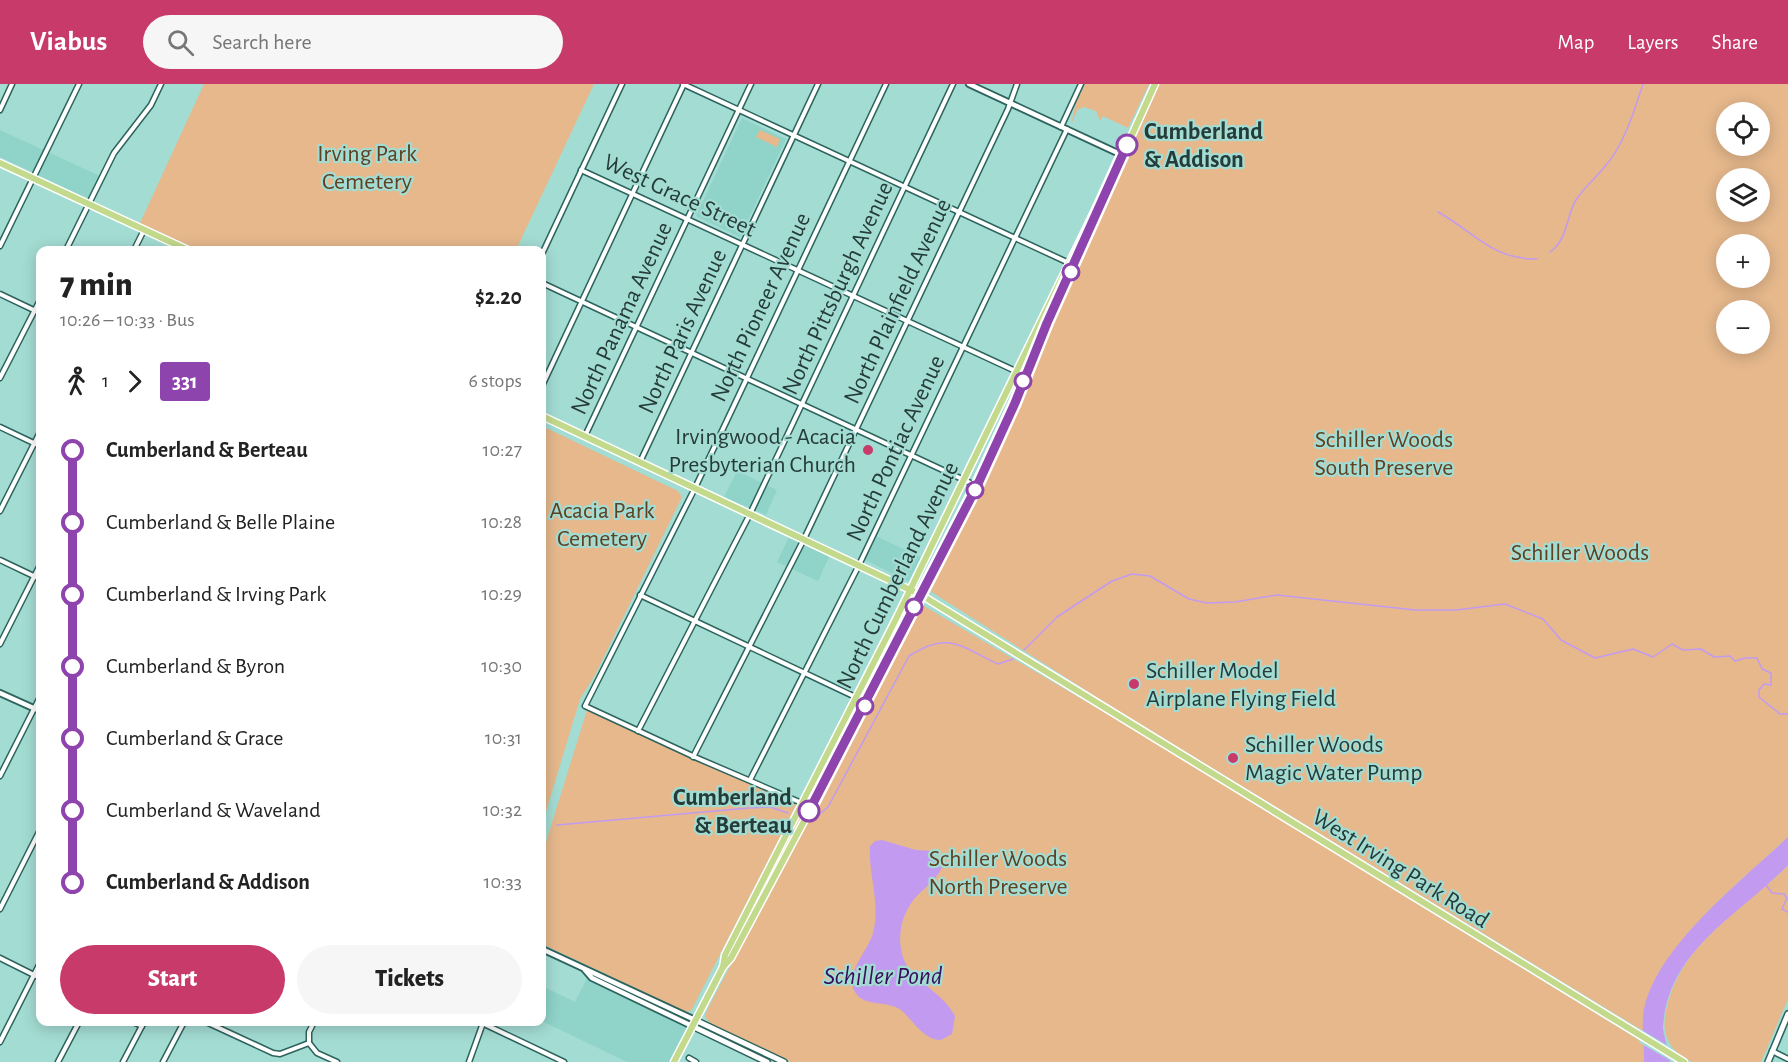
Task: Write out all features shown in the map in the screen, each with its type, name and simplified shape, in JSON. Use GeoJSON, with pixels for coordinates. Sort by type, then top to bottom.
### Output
{"type":"FeatureCollection","features":[{"type":"Feature","properties":{"kind":"main road","name":"North Cumberland Avenue"},"geometry":{"type":"LineString","coordinates":[[723,967],[724,954],[857,698],[965,481],[1015,371],[1071,264],[1155,84]]}},
{"type":"Feature","properties":{"kind":"main road"},"geometry":{"type":"LineString","coordinates":[[0,163],[179,246]]}},
{"type":"Feature","properties":{"kind":"main road","name":"North Cumberland Avenue"},"geometry":{"type":"LineString","coordinates":[[674,1062],[867,702],[977,486],[1071,264]]}},
{"type":"Feature","properties":{"kind":"main road","name":"West Irving Park Road"},"geometry":{"type":"LineString","coordinates":[[546,418],[921,595],[1684,1062]]}},
{"type":"Feature","properties":{"kind":"main road"},"geometry":{"type":"LineString","coordinates":[[1768,1062],[1788,1014]]}},
{"type":"Feature","properties":{"kind":"main road"},"geometry":{"type":"LineString","coordinates":[[694,1023],[767,1062]]}},
{"type":"Feature","properties":{"kind":"main road"},"geometry":{"type":"LineString","coordinates":[[694,1023],[784,1062]]}},
{"type":"Feature","properties":{"kind":"street"},"geometry":{"type":"LineString","coordinates":[[0,110],[12,84]]}},
{"type":"Feature","properties":{"kind":"street"},"geometry":{"type":"LineString","coordinates":[[0,246],[79,84]]}},
{"type":"Feature","properties":{"kind":"street"},"geometry":{"type":"LineString","coordinates":[[68,246],[114,153],[151,105],[161,84]]}},
{"type":"Feature","properties":{"kind":"street"},"geometry":{"type":"LineString","coordinates":[[546,246],[622,84]]}},
{"type":"Feature","properties":{"kind":"street"},"geometry":{"type":"LineString","coordinates":[[546,377],[684,84],[1071,264]]}},
{"type":"Feature","properties":{"kind":"street","name":"North Panama Avenue"},"geometry":{"type":"LineString","coordinates":[[584,436],[751,84]]}},
{"type":"Feature","properties":{"kind":"street","name":"North Paris Avenue"},"geometry":{"type":"LineString","coordinates":[[640,462],[818,84]]}},
{"type":"Feature","properties":{"kind":"street","name":"North Pioneer Avenue"},"geometry":{"type":"LineString","coordinates":[[638,731],[585,706],[695,488],[886,84]]}},
{"type":"Feature","properties":{"kind":"street","name":"North Pittsburgh Avenue"},"geometry":{"type":"LineString","coordinates":[[638,731],[750,514],[953,84]]}},
{"type":"Feature","properties":{"kind":"street"},"geometry":{"type":"LineString","coordinates":[[969,84],[1122,155]]}},
{"type":"Feature","properties":{"kind":"street","name":"North Plainfield Avenue"},"geometry":{"type":"LineString","coordinates":[[693,757],[804,539],[1017,84]]}},
{"type":"Feature","properties":{"kind":"street","name":"North Pontiac Avenue"},"geometry":{"type":"LineString","coordinates":[[750,780],[859,565],[1015,238],[1081,84]]}},
{"type":"Feature","properties":{"kind":"street","name":"West Grace Street"},"geometry":{"type":"LineString","coordinates":[[581,170],[1024,375]]}},
{"type":"Feature","properties":{"kind":"street"},"geometry":{"type":"LineString","coordinates":[[136,246],[144,230]]}},
{"type":"Feature","properties":{"kind":"street"},"geometry":{"type":"LineString","coordinates":[[546,285],[977,486]]}},
{"type":"Feature","properties":{"kind":"street"},"geometry":{"type":"LineString","coordinates":[[0,294],[35,311],[0,378]]}},
{"type":"Feature","properties":{"kind":"street"},"geometry":{"type":"LineString","coordinates":[[0,428],[34,444]]}},
{"type":"Feature","properties":{"kind":"street"},"geometry":{"type":"LineString","coordinates":[[0,511],[36,440]]}},
{"type":"Feature","properties":{"kind":"street"},"geometry":{"type":"LineString","coordinates":[[0,560],[35,576],[0,644]]}},
{"type":"Feature","properties":{"kind":"street"},"geometry":{"type":"LineString","coordinates":[[640,596],[867,702]]}},
{"type":"Feature","properties":{"kind":"street"},"geometry":{"type":"LineString","coordinates":[[0,693],[35,709],[0,776]]}},
{"type":"Feature","properties":{"kind":"street"},"geometry":{"type":"LineString","coordinates":[[638,731],[811,807]]}},
{"type":"Feature","properties":{"kind":"street"},"geometry":{"type":"LineString","coordinates":[[0,909],[36,839]]}},
{"type":"Feature","properties":{"kind":"street"},"geometry":{"type":"LineString","coordinates":[[546,952],[585,970],[592,978],[694,1023]]}},
{"type":"Feature","properties":{"kind":"street"},"geometry":{"type":"LineString","coordinates":[[0,958],[34,975]]}},
{"type":"Feature","properties":{"kind":"street"},"geometry":{"type":"LineString","coordinates":[[0,1042],[36,971]]}},
{"type":"Feature","properties":{"kind":"street"},"geometry":{"type":"LineString","coordinates":[[58,1062],[77,1026]]}},
{"type":"Feature","properties":{"kind":"street"},"geometry":{"type":"LineString","coordinates":[[123,1062],[142,1026]]}},
{"type":"Feature","properties":{"kind":"street"},"geometry":{"type":"LineString","coordinates":[[163,1062],[182,1026]]}},
{"type":"Feature","properties":{"kind":"street"},"geometry":{"type":"LineString","coordinates":[[215,1026],[273,1053],[283,1053],[309,1043]]}},
{"type":"Feature","properties":{"kind":"street"},"geometry":{"type":"LineString","coordinates":[[312,1026],[308,1036],[309,1043],[317,1053],[337,1062]]}},
{"type":"Feature","properties":{"kind":"street"},"geometry":{"type":"LineString","coordinates":[[469,1062],[481,1026]]}},
{"type":"Feature","properties":{"kind":"street"},"geometry":{"type":"LineString","coordinates":[[490,1026],[564,1062]]}},
{"type":"Feature","properties":{"kind":"street"},"geometry":{"type":"LineString","coordinates":[[1772,1051],[1788,1059]]}},
{"type":"Feature","properties":{"kind":"street"},"geometry":{"type":"LineString","coordinates":[[689,1058],[696,1062]]}},
{"type":"Feature","properties":{"kind":"shaded area"},"geometry":{"type":"Polygon","coordinates":[[[742,118],[786,139],[740,237],[696,216],[742,118]]]}},
{"type":"Feature","properties":{"kind":"shaded area"},"geometry":{"type":"Polygon","coordinates":[[[0,130],[102,177],[91,200],[0,157],[0,130]]]}},
{"type":"Feature","properties":{"kind":"shaded area"},"geometry":{"type":"Polygon","coordinates":[[[737,471],[777,490],[766,515],[724,497],[737,471]]]}},
{"type":"Feature","properties":{"kind":"shaded area"},"geometry":{"type":"Polygon","coordinates":[[[874,535],[922,558],[910,582],[863,559],[874,535]]]}},
{"type":"Feature","properties":{"kind":"shaded area"},"geometry":{"type":"Polygon","coordinates":[[[789,537],[829,557],[818,581],[777,562],[789,537]]]}},
{"type":"Feature","properties":{"kind":"shaded area"},"geometry":{"type":"Polygon","coordinates":[[[587,978],[689,1027],[670,1062],[627,1062],[546,1023],[546,988],[575,1002],[587,978]]]}},
{"type":"Feature","properties":{"kind":"green space","name":"Irving Park Cemetery"},"geometry":{"type":"Polygon","coordinates":[[[204,84],[594,84],[518,246],[189,246],[140,223],[204,84]]]}},
{"type":"Feature","properties":{"kind":"green space"},"geometry":{"type":"Polygon","coordinates":[[[1085,84],[1149,84],[1128,128],[1103,116],[1100,121],[1096,111],[1084,107],[1077,110],[1071,125],[1076,102],[1085,84]]]}},
{"type":"Feature","properties":{"kind":"green space","name":"Schiller Woods South Preserve"},"geometry":{"type":"Polygon","coordinates":[[[1159,84],[1788,84],[1788,837],[1720,900],[1676,949],[1659,975],[1648,1002],[1643,1031],[1101,700],[930,591],[930,584],[999,446],[1039,345],[1159,84]]]}},
{"type":"Feature","properties":{"kind":"green space"},"geometry":{"type":"Polygon","coordinates":[[[760,130],[780,139],[777,147],[756,137],[760,130]]]}},
{"type":"Feature","properties":{"kind":"green space","name":"Acacia Park Cemetery"},"geometry":{"type":"Polygon","coordinates":[[[546,428],[678,491],[682,497],[595,675],[580,699],[546,812],[546,428]]]}},
{"type":"Feature","properties":{"kind":"green space","name":"Schiller Woods North Preserve"},"geometry":{"type":"Polygon","coordinates":[[[924,606],[1119,721],[1636,1038],[1643,1044],[1644,1062],[791,1062],[711,1024],[705,1017],[707,1010],[914,616],[919,607],[924,606]]]}},
{"type":"Feature","properties":{"kind":"green space"},"geometry":{"type":"Polygon","coordinates":[[[857,708],[855,718],[813,799],[808,799],[854,709],[857,708]]]}},
{"type":"Feature","properties":{"kind":"green space"},"geometry":{"type":"Polygon","coordinates":[[[587,710],[797,804],[691,1011],[684,1011],[546,946],[546,842],[587,710]]]}},
{"type":"Feature","properties":{"kind":"green space"},"geometry":{"type":"Polygon","coordinates":[[[800,813],[803,815],[801,821],[730,953],[800,813]]]}},
{"type":"Feature","properties":{"kind":"green space"},"geometry":{"type":"Polygon","coordinates":[[[1788,865],[1788,999],[1761,1062],[1693,1062],[1686,1059],[1670,1044],[1665,1032],[1665,1017],[1672,991],[1683,969],[1713,932],[1788,865]]]}},
{"type":"Feature","properties":{"kind":"water"},"geometry":{"type":"Polygon","coordinates":[[[1788,837],[1788,865],[1709,936],[1678,976],[1668,1000],[1663,1027],[1670,1062],[1644,1062],[1643,1016],[1650,991],[1663,966],[1701,918],[1788,837]]]}},
{"type":"Feature","properties":{"kind":"water","name":"Schiller Pond"},"geometry":{"type":"Polygon","coordinates":[[[882,840],[916,850],[933,851],[943,863],[938,874],[907,910],[900,938],[903,958],[907,966],[946,1003],[955,1016],[952,1034],[941,1040],[929,1037],[896,1007],[862,999],[853,989],[854,973],[873,933],[875,922],[870,846],[875,841],[882,840]]]}},
{"type":"Feature","properties":{"kind":"pier"},"geometry":{"type":"Polygon","coordinates":[[[1640,1029],[1672,1048],[1673,1062],[1640,1043],[1640,1029]]]}},
{"type":"Feature","properties":{"kind":"waterway"},"geometry":{"type":"LineString","coordinates":[[1550,252],[1564,234],[1576,200],[1607,164],[1619,146],[1643,84]]}},
{"type":"Feature","properties":{"kind":"waterway"},"geometry":{"type":"LineString","coordinates":[[1438,212],[1495,250],[1507,255],[1537,259]]}},
{"type":"Feature","properties":{"kind":"waterway"},"geometry":{"type":"LineString","coordinates":[[1024,650],[1057,617],[1112,581],[1132,574],[1150,576],[1189,599],[1207,603],[1235,602],[1277,595],[1415,610],[1456,610],[1505,604],[1543,619],[1561,640],[1595,658],[1633,649],[1653,657],[1672,644],[1683,650],[1701,649],[1714,657],[1730,656],[1735,661],[1757,658],[1762,669],[1771,673],[1771,685],[1764,684],[1759,690],[1759,697],[1780,714],[1788,714]]}},
{"type":"Feature","properties":{"kind":"waterway"},"geometry":{"type":"LineString","coordinates":[[814,819],[828,807],[909,656],[923,648],[945,643],[964,647],[998,664],[1013,659]]}},
{"type":"Feature","properties":{"kind":"waterway"},"geometry":{"type":"LineString","coordinates":[[557,825],[749,808],[770,807],[788,813]]}},
{"type":"Feature","properties":{"kind":"waterway"},"geometry":{"type":"LineString","coordinates":[[1766,885],[1772,893],[1784,894],[1787,898],[1782,909],[1788,912]]}},
{"type":"Feature","properties":{"kind":"bus line","name":"331"},"geometry":{"type":"LineString","coordinates":[[809,811],[977,486],[1127,145]]}},
{"type":"Feature","properties":{"kind":"place","name":"Cumberland & Addison"},"geometry":{"type":"Point","coordinates":[1127,145]}},
{"type":"Feature","properties":{"kind":"place","name":"Irvingwood - Acacia Presbyterian Church"},"geometry":{"type":"Point","coordinates":[868,450]}},
{"type":"Feature","properties":{"kind":"place","name":"Schiller Model Airplane Flying Field"},"geometry":{"type":"Point","coordinates":[1134,684]}},
{"type":"Feature","properties":{"kind":"place","name":"Schiller Woods Magic Water Pump"},"geometry":{"type":"Point","coordinates":[1233,758]}},
{"type":"Feature","properties":{"kind":"place","name":"Cumberland & Berteau"},"geometry":{"type":"Point","coordinates":[809,811]}},
{"type":"Feature","properties":{"kind":"park label","name":"Schiller Woods"},"geometry":{"type":"Point","coordinates":[1580,552]}}]}
